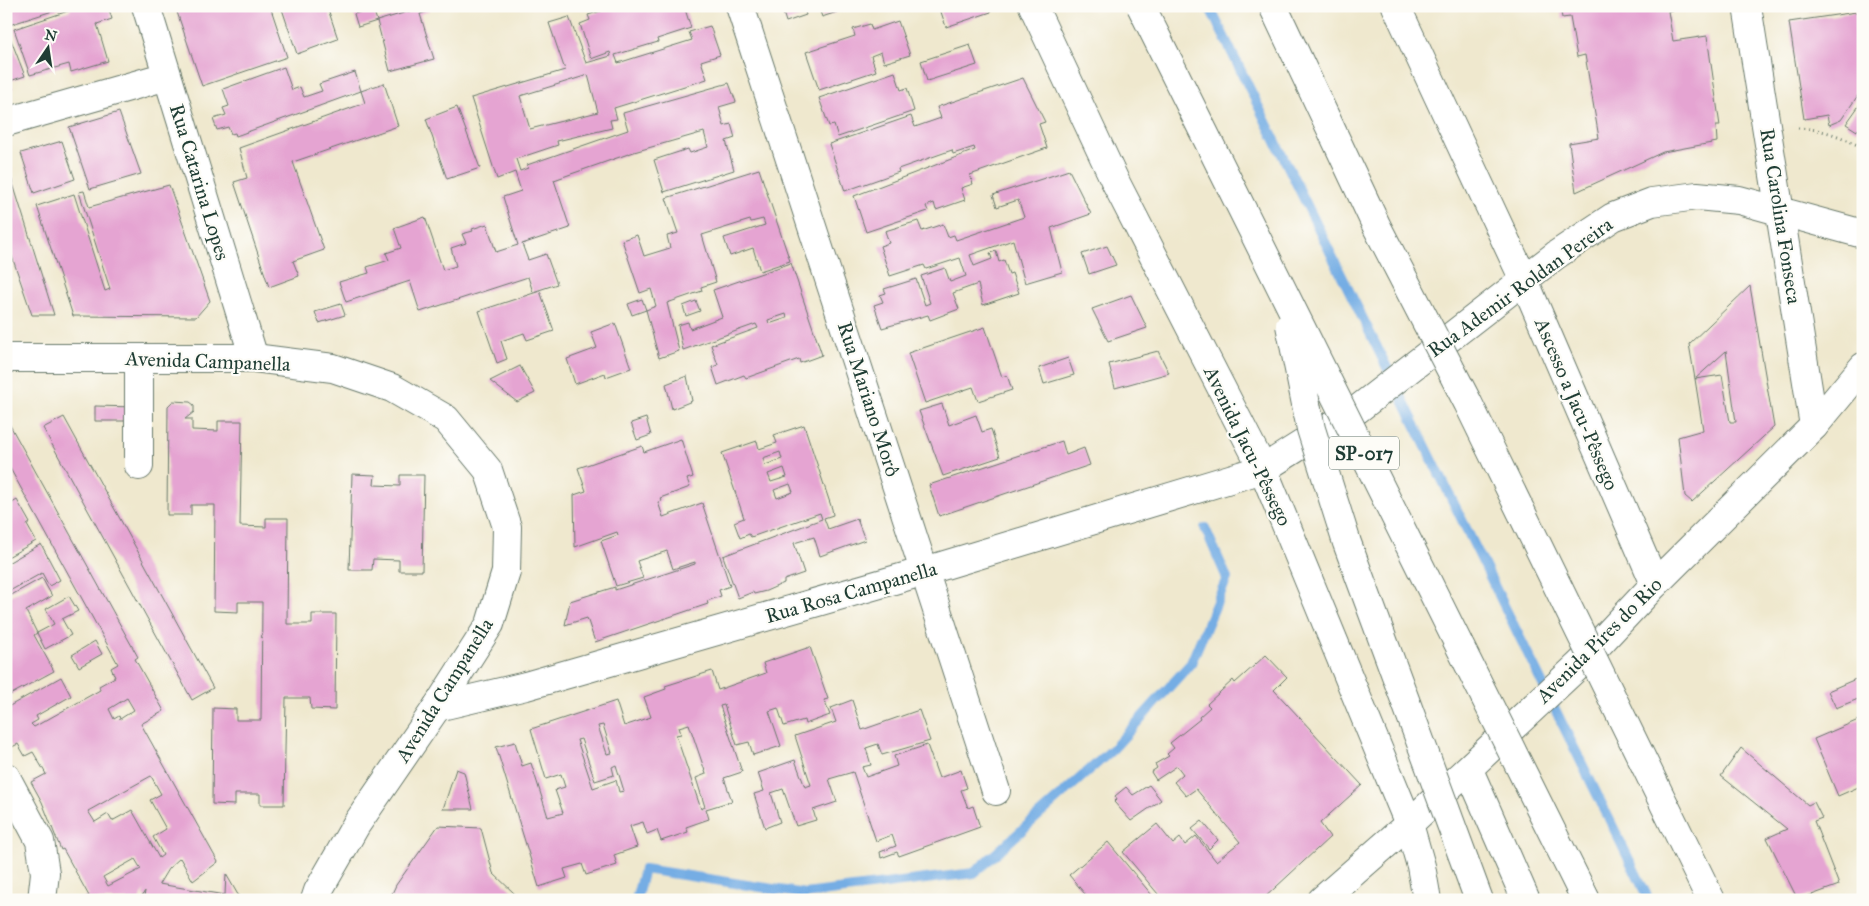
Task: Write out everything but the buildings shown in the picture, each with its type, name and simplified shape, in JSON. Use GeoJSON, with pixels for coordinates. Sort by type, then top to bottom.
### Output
{"type":"FeatureCollection","features":[{"type":"Feature","properties":{"kind":"main road","name":"Rua Catarina Lopes"},"geometry":{"type":"LineString","coordinates":[[146,6],[254,358]]}},
{"type":"Feature","properties":{"kind":"main road","name":"Rua Mariano Morô"},"geometry":{"type":"LineString","coordinates":[[740,6],[926,571],[996,791]]}},
{"type":"Feature","properties":{"kind":"main road","name":"Avenida Jacu-Pêssego"},"geometry":{"type":"LineString","coordinates":[[1033,6],[1116,184],[1263,468],[1409,824],[1421,866],[1427,900]]}},
{"type":"Feature","properties":{"kind":"main road","name":"SP-017"},"geometry":{"type":"LineString","coordinates":[[1141,6],[1586,900]]}},
{"type":"Feature","properties":{"kind":"main road"},"geometry":{"type":"LineString","coordinates":[[1273,6],[1291,49],[1377,227],[1468,402],[1712,900]]}},
{"type":"Feature","properties":{"kind":"main road","name":"Ascesso a Jacu-Pêssego"},"geometry":{"type":"LineString","coordinates":[[1396,6],[1524,280],[1655,584]]}},
{"type":"Feature","properties":{"kind":"main road","name":"Rua Carolina Fonseca"},"geometry":{"type":"LineString","coordinates":[[1747,6],[1814,426]]}},
{"type":"Feature","properties":{"kind":"main road"},"geometry":{"type":"LineString","coordinates":[[6,122],[167,76]]}},
{"type":"Feature","properties":{"kind":"main road","name":"Rua Ademir Roldan Pereira"},"geometry":{"type":"LineString","coordinates":[[1263,468],[1358,409],[1524,280],[1613,217],[1652,202],[1697,196],[1739,200],[1863,234]]}},
{"type":"Feature","properties":{"kind":"main road"},"geometry":{"type":"LineString","coordinates":[[1287,300],[1296,358],[1311,429],[1347,543],[1479,900]]}},
{"type":"Feature","properties":{"kind":"main road","name":"Avenida Campanella"},"geometry":{"type":"LineString","coordinates":[[6,358],[254,358],[333,368],[392,388],[446,419],[488,470],[507,527],[506,572],[490,624],[356,825],[318,891],[315,900]]}},
{"type":"Feature","properties":{"kind":"main road"},"geometry":{"type":"LineString","coordinates":[[140,358],[140,466]]}},
{"type":"Feature","properties":{"kind":"main road","name":"Avenida Pires do Rio"},"geometry":{"type":"LineString","coordinates":[[1322,900],[1469,770],[1510,728],[1580,664],[1655,584],[1814,426],[1863,367]]}},
{"type":"Feature","properties":{"kind":"main road","name":"Rua Rosa Campanella"},"geometry":{"type":"LineString","coordinates":[[437,706],[526,686],[926,571],[1263,468]]}},
{"type":"Feature","properties":{"kind":"main road"},"geometry":{"type":"LineString","coordinates":[[1469,770],[1526,900]]}},
{"type":"Feature","properties":{"kind":"main road"},"geometry":{"type":"LineString","coordinates":[[6,777],[40,841],[45,873],[42,900]]}},
{"type":"Feature","properties":{"kind":"path"},"geometry":{"type":"LineString","coordinates":[[1767,127],[1813,128],[1839,135],[1863,148]]}},
{"type":"Feature","properties":{"kind":"waterway"},"geometry":{"type":"LineString","coordinates":[[1209,6],[1649,900]]}},
{"type":"Feature","properties":{"kind":"waterway"},"geometry":{"type":"LineString","coordinates":[[636,900],[644,869],[805,894],[974,873],[1113,749],[1191,663],[1227,578],[1205,528]]}}]}
